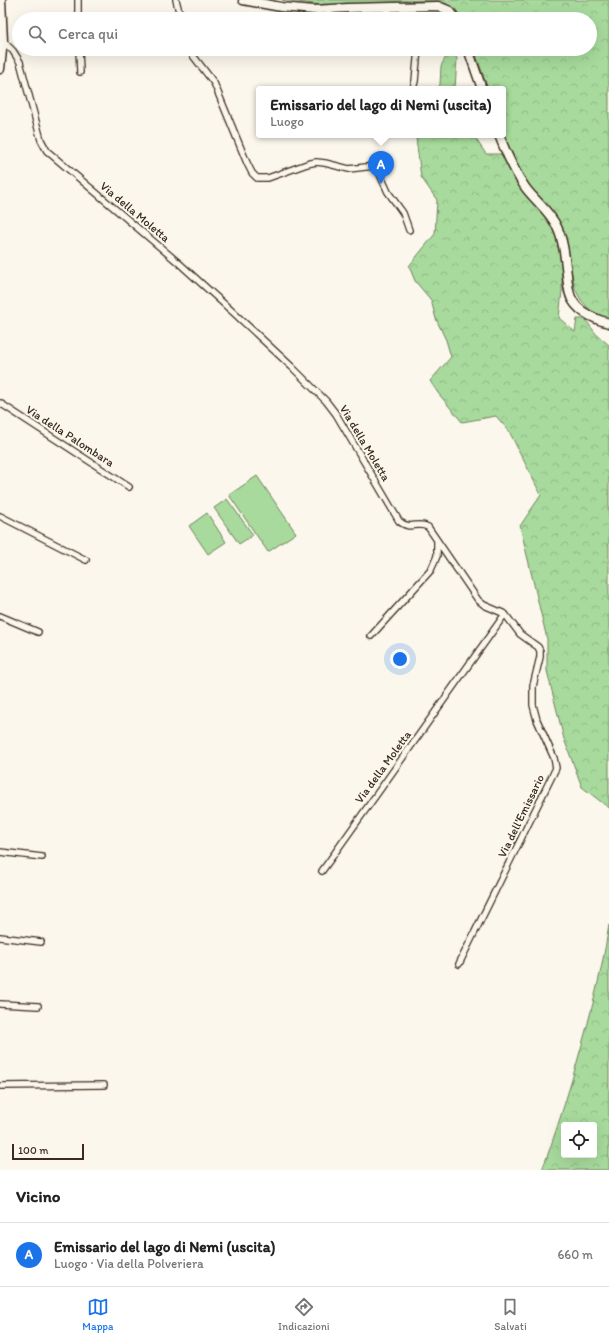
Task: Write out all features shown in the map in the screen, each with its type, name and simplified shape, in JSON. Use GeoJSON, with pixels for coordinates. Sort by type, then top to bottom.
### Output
{"type":"FeatureCollection","features":[{"type":"Feature","properties":{"kind":"street"},"geometry":{"type":"LineString","coordinates":[[0,69],[3,41],[1,0]]}},
{"type":"Feature","properties":{"kind":"street"},"geometry":{"type":"LineString","coordinates":[[78,0],[78,12]]}},
{"type":"Feature","properties":{"kind":"street"},"geometry":{"type":"LineString","coordinates":[[176,0],[179,12]]}},
{"type":"Feature","properties":{"kind":"street"},"geometry":{"type":"LineString","coordinates":[[243,0],[281,7],[314,10],[438,6],[451,12]]}},
{"type":"Feature","properties":{"kind":"street"},"geometry":{"type":"LineString","coordinates":[[383,7],[388,12]]}},
{"type":"Feature","properties":{"kind":"street","name":"Via della Moletta"},"geometry":{"type":"LineString","coordinates":[[3,41],[12,50]]}},
{"type":"Feature","properties":{"kind":"street","name":"Via della Moletta"},"geometry":{"type":"LineString","coordinates":[[17,56],[20,62],[41,140],[47,151],[180,264],[292,367],[326,401],[336,414],[399,521],[406,526],[424,525],[429,528],[479,601],[487,607],[505,614],[322,870]]}},
{"type":"Feature","properties":{"kind":"street"},"geometry":{"type":"LineString","coordinates":[[79,56],[80,72]]}},
{"type":"Feature","properties":{"kind":"street"},"geometry":{"type":"LineString","coordinates":[[194,56],[214,82],[246,162],[256,177],[261,179],[268,178],[316,162],[349,170],[374,166],[378,170],[387,189],[403,213],[409,230]]}},
{"type":"Feature","properties":{"kind":"street"},"geometry":{"type":"LineString","coordinates":[[414,86],[417,56]]}},
{"type":"Feature","properties":{"kind":"street"},"geometry":{"type":"LineString","coordinates":[[470,56],[481,86]]}},
{"type":"Feature","properties":{"kind":"street"},"geometry":{"type":"LineString","coordinates":[[500,138],[520,179],[529,192],[547,211],[557,228],[563,247],[569,291],[572,300],[584,312],[609,323]]}},
{"type":"Feature","properties":{"kind":"street","name":"Via della Palombara"},"geometry":{"type":"LineString","coordinates":[[0,403],[129,487]]}},
{"type":"Feature","properties":{"kind":"street"},"geometry":{"type":"LineString","coordinates":[[0,516],[86,560]]}},
{"type":"Feature","properties":{"kind":"street"},"geometry":{"type":"LineString","coordinates":[[371,636],[431,570],[437,556],[437,540]]}},
{"type":"Feature","properties":{"kind":"street","name":"Via dell'Emissario"},"geometry":{"type":"LineString","coordinates":[[460,964],[556,768],[554,758],[537,720],[533,705],[533,686],[540,651],[538,647],[520,634],[505,614]]}},
{"type":"Feature","properties":{"kind":"street"},"geometry":{"type":"LineString","coordinates":[[0,616],[38,632]]}},
{"type":"Feature","properties":{"kind":"street"},"geometry":{"type":"LineString","coordinates":[[0,852],[42,857]]}},
{"type":"Feature","properties":{"kind":"street"},"geometry":{"type":"LineString","coordinates":[[0,937],[41,942]]}},
{"type":"Feature","properties":{"kind":"street"},"geometry":{"type":"LineString","coordinates":[[0,1004],[38,1006]]}},
{"type":"Feature","properties":{"kind":"street"},"geometry":{"type":"LineString","coordinates":[[0,1086],[104,1085]]}},
{"type":"Feature","properties":{"kind":"green space"},"geometry":{"type":"Polygon","coordinates":[[[282,0],[609,0],[609,320],[591,311],[581,300],[575,289],[565,242],[553,213],[531,190],[511,156],[505,138],[506,86],[487,86],[476,56],[597,56],[597,12],[457,12],[445,3],[400,3],[339,7],[282,0]]]}},
{"type":"Feature","properties":{"kind":"green space"},"geometry":{"type":"Polygon","coordinates":[[[446,56],[455,56],[457,58],[455,86],[439,86],[441,66],[446,56]]]}},
{"type":"Feature","properties":{"kind":"green space"},"geometry":{"type":"Polygon","coordinates":[[[416,138],[475,138],[486,154],[501,154],[523,192],[546,215],[554,228],[562,264],[562,291],[559,318],[575,332],[577,319],[585,319],[596,334],[609,345],[609,808],[582,787],[564,739],[547,671],[547,639],[520,526],[541,495],[509,431],[496,416],[462,422],[430,381],[451,357],[446,340],[436,319],[431,300],[415,281],[409,266],[435,234],[437,200],[421,177],[416,138]]]}},
{"type":"Feature","properties":{"kind":"green space"},"geometry":{"type":"Polygon","coordinates":[[[257,476],[296,533],[268,552],[229,495],[257,476]]]}},
{"type":"Feature","properties":{"kind":"green space"},"geometry":{"type":"Polygon","coordinates":[[[227,499],[253,535],[239,544],[214,508],[227,499]]]}},
{"type":"Feature","properties":{"kind":"green space"},"geometry":{"type":"Polygon","coordinates":[[[207,513],[226,542],[208,554],[189,526],[207,513]]]}},
{"type":"Feature","properties":{"kind":"green space"},"geometry":{"type":"Polygon","coordinates":[[[609,925],[609,1170],[542,1170],[577,1063],[602,965],[609,925]]]}},
{"type":"Feature","properties":{"kind":"place","name":"Emissario del lago di Nemi (uscita)"},"geometry":{"type":"Point","coordinates":[381,184]}}]}
